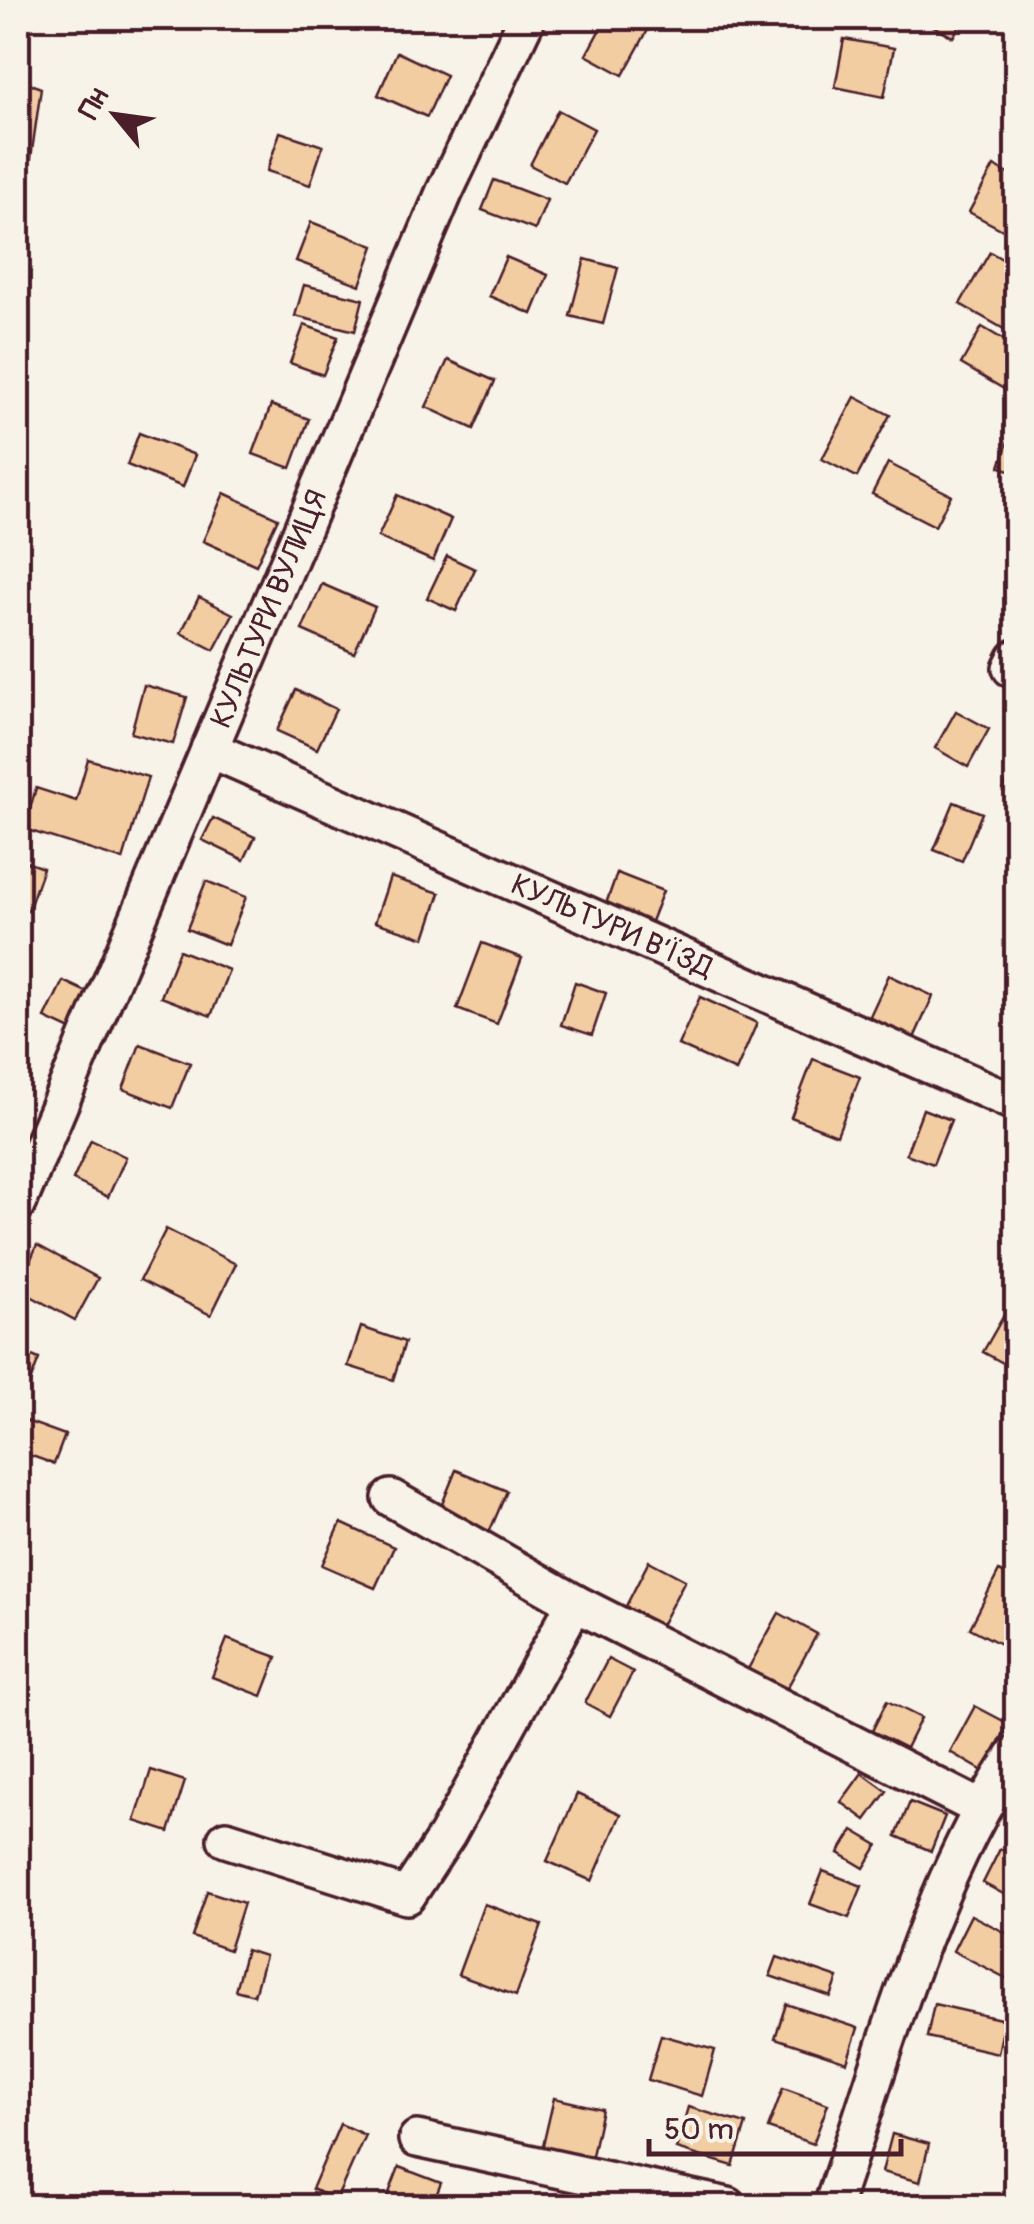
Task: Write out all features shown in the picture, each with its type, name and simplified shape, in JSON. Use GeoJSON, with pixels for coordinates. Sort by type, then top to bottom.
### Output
{"type":"FeatureCollection","features":[{"type":"Feature","properties":{"kind":"street","name":"КУЛЬТУРИ ВУЛИЦЯ"},"geometry":{"type":"LineString","coordinates":[[18,1203],[444,193],[527,18]]}},
{"type":"Feature","properties":{"kind":"street"},"geometry":{"type":"LineString","coordinates":[[1016,658],[1010,668],[1016,672]]}},
{"type":"Feature","properties":{"kind":"street","name":"КУЛЬТУРИ В’ЇЗД"},"geometry":{"type":"LineString","coordinates":[[209,749],[1016,1103]]}},
{"type":"Feature","properties":{"kind":"street"},"geometry":{"type":"LineString","coordinates":[[391,1498],[576,1603],[980,1808]]}},
{"type":"Feature","properties":{"kind":"street"},"geometry":{"type":"LineString","coordinates":[[226,1839],[407,1896],[447,1835],[576,1603]]}},
{"type":"Feature","properties":{"kind":"street"},"geometry":{"type":"LineString","coordinates":[[832,2206],[926,1938],[980,1808],[1016,1754]]}},
{"type":"Feature","properties":{"kind":"street"},"geometry":{"type":"LineString","coordinates":[[418,2139],[728,2206]]}},
{"type":"Feature","properties":{"kind":"building"},"geometry":{"type":"Polygon","coordinates":[[[606,18],[630,18],[649,28],[623,75],[586,55],[606,18]]]}},
{"type":"Feature","properties":{"kind":"building"},"geometry":{"type":"Polygon","coordinates":[[[919,18],[964,18],[953,37],[919,18]]]}},
{"type":"Feature","properties":{"kind":"building"},"geometry":{"type":"Polygon","coordinates":[[[844,39],[894,48],[884,97],[835,87],[844,39]]]}},
{"type":"Feature","properties":{"kind":"building"},"geometry":{"type":"Polygon","coordinates":[[[397,52],[446,75],[427,117],[378,95],[397,52]]]}},
{"type":"Feature","properties":{"kind":"building"},"geometry":{"type":"Polygon","coordinates":[[[18,79],[41,88],[30,165],[18,160],[18,79]]]}},
{"type":"Feature","properties":{"kind":"building"},"geometry":{"type":"Polygon","coordinates":[[[558,110],[594,129],[565,183],[530,165],[558,110]]]}},
{"type":"Feature","properties":{"kind":"building"},"geometry":{"type":"Polygon","coordinates":[[[280,132],[323,146],[310,185],[267,171],[280,132]]]}},
{"type":"Feature","properties":{"kind":"building"},"geometry":{"type":"Polygon","coordinates":[[[994,166],[1016,178],[1016,237],[969,212],[994,166]]]}},
{"type":"Feature","properties":{"kind":"building"},"geometry":{"type":"Polygon","coordinates":[[[494,180],[547,200],[535,230],[482,210],[494,180]]]}},
{"type":"Feature","properties":{"kind":"building"},"geometry":{"type":"Polygon","coordinates":[[[311,222],[374,246],[360,285],[296,261],[311,222]]]}},
{"type":"Feature","properties":{"kind":"building"},"geometry":{"type":"Polygon","coordinates":[[[990,252],[1016,267],[1007,293],[1016,299],[1016,323],[1011,333],[960,304],[990,252]]]}},
{"type":"Feature","properties":{"kind":"building"},"geometry":{"type":"Polygon","coordinates":[[[506,257],[548,275],[532,314],[489,296],[506,257]]]}},
{"type":"Feature","properties":{"kind":"building"},"geometry":{"type":"Polygon","coordinates":[[[585,259],[618,268],[603,324],[570,316],[585,259]]]}},
{"type":"Feature","properties":{"kind":"building"},"geometry":{"type":"Polygon","coordinates":[[[304,285],[363,299],[355,331],[295,316],[304,285]]]}},
{"type":"Feature","properties":{"kind":"building"},"geometry":{"type":"Polygon","coordinates":[[[304,325],[338,337],[323,375],[290,363],[304,325]]]}},
{"type":"Feature","properties":{"kind":"building"},"geometry":{"type":"Polygon","coordinates":[[[982,327],[1016,347],[1016,396],[961,364],[982,327]]]}},
{"type":"Feature","properties":{"kind":"building"},"geometry":{"type":"Polygon","coordinates":[[[448,360],[495,381],[474,429],[426,407],[448,360]]]}},
{"type":"Feature","properties":{"kind":"building"},"geometry":{"type":"Polygon","coordinates":[[[855,397],[890,415],[857,477],[822,459],[855,397]]]}},
{"type":"Feature","properties":{"kind":"building"},"geometry":{"type":"Polygon","coordinates":[[[271,405],[309,419],[291,468],[253,454],[271,405]]]}},
{"type":"Feature","properties":{"kind":"building"},"geometry":{"type":"Polygon","coordinates":[[[1013,425],[1016,426],[1016,472],[1000,467],[1013,425]]]}},
{"type":"Feature","properties":{"kind":"building"},"geometry":{"type":"Polygon","coordinates":[[[139,433],[195,455],[183,487],[127,465],[139,433]]]}},
{"type":"Feature","properties":{"kind":"building"},"geometry":{"type":"Polygon","coordinates":[[[888,463],[951,495],[935,526],[872,494],[888,463]]]}},
{"type":"Feature","properties":{"kind":"building"},"geometry":{"type":"Polygon","coordinates":[[[224,493],[278,518],[256,565],[203,541],[224,493]]]}},
{"type":"Feature","properties":{"kind":"building"},"geometry":{"type":"Polygon","coordinates":[[[397,495],[451,519],[433,561],[378,537],[397,495]]]}},
{"type":"Feature","properties":{"kind":"building"},"geometry":{"type":"Polygon","coordinates":[[[447,556],[475,569],[456,611],[427,598],[447,556]]]}},
{"type":"Feature","properties":{"kind":"building"},"geometry":{"type":"Polygon","coordinates":[[[322,584],[375,607],[354,653],[302,630],[322,584]]]}},
{"type":"Feature","properties":{"kind":"building"},"geometry":{"type":"Polygon","coordinates":[[[199,597],[233,614],[214,650],[181,633],[199,597]]]}},
{"type":"Feature","properties":{"kind":"building"},"geometry":{"type":"Polygon","coordinates":[[[144,685],[187,697],[173,744],[131,733],[144,685]]]}},
{"type":"Feature","properties":{"kind":"building"},"geometry":{"type":"Polygon","coordinates":[[[296,690],[336,709],[317,749],[277,731],[296,690]]]}},
{"type":"Feature","properties":{"kind":"building"},"geometry":{"type":"Polygon","coordinates":[[[956,711],[989,729],[968,767],[935,748],[956,711]]]}},
{"type":"Feature","properties":{"kind":"building"},"geometry":{"type":"Polygon","coordinates":[[[88,759],[148,777],[123,860],[24,829],[36,788],[76,801],[88,759]]]}},
{"type":"Feature","properties":{"kind":"building"},"geometry":{"type":"Polygon","coordinates":[[[1016,759],[1016,797],[1003,791],[1016,759]]]}},
{"type":"Feature","properties":{"kind":"building"},"geometry":{"type":"Polygon","coordinates":[[[954,802],[982,813],[962,861],[934,850],[954,802]]]}},
{"type":"Feature","properties":{"kind":"building"},"geometry":{"type":"Polygon","coordinates":[[[213,818],[255,837],[244,860],[202,840],[213,818]]]}},
{"type":"Feature","properties":{"kind":"building"},"geometry":{"type":"Polygon","coordinates":[[[18,859],[43,868],[28,911],[18,907],[18,859]]]}},
{"type":"Feature","properties":{"kind":"building"},"geometry":{"type":"Polygon","coordinates":[[[617,873],[663,891],[648,929],[603,912],[617,873]]]}},
{"type":"Feature","properties":{"kind":"building"},"geometry":{"type":"Polygon","coordinates":[[[390,877],[440,893],[425,938],[375,922],[390,877]]]}},
{"type":"Feature","properties":{"kind":"building"},"geometry":{"type":"Polygon","coordinates":[[[206,881],[246,897],[227,945],[187,929],[206,881]]]}},
{"type":"Feature","properties":{"kind":"building"},"geometry":{"type":"Polygon","coordinates":[[[482,943],[522,958],[497,1024],[457,1009],[482,943]]]}},
{"type":"Feature","properties":{"kind":"building"},"geometry":{"type":"Polygon","coordinates":[[[179,950],[229,970],[211,1016],[161,997],[179,950]]]}},
{"type":"Feature","properties":{"kind":"building"},"geometry":{"type":"Polygon","coordinates":[[[889,975],[933,996],[914,1038],[869,1018],[889,975]]]}},
{"type":"Feature","properties":{"kind":"building"},"geometry":{"type":"Polygon","coordinates":[[[63,981],[91,994],[73,1031],[45,1018],[63,981]]]}},
{"type":"Feature","properties":{"kind":"building"},"geometry":{"type":"Polygon","coordinates":[[[575,982],[606,993],[592,1035],[561,1025],[575,982]]]}},
{"type":"Feature","properties":{"kind":"building"},"geometry":{"type":"Polygon","coordinates":[[[700,997],[757,1023],[736,1071],[678,1045],[700,997]]]}},
{"type":"Feature","properties":{"kind":"building"},"geometry":{"type":"Polygon","coordinates":[[[140,1044],[190,1063],[172,1108],[123,1089],[140,1044]]]}},
{"type":"Feature","properties":{"kind":"building"},"geometry":{"type":"Polygon","coordinates":[[[813,1059],[860,1077],[837,1135],[791,1117],[813,1059]]]}},
{"type":"Feature","properties":{"kind":"building"},"geometry":{"type":"Polygon","coordinates":[[[923,1109],[951,1120],[933,1164],[906,1154],[923,1109]]]}},
{"type":"Feature","properties":{"kind":"building"},"geometry":{"type":"Polygon","coordinates":[[[91,1140],[126,1157],[108,1197],[73,1180],[91,1140]]]}},
{"type":"Feature","properties":{"kind":"building"},"geometry":{"type":"Polygon","coordinates":[[[166,1229],[236,1264],[211,1315],[140,1280],[166,1229]]]}},
{"type":"Feature","properties":{"kind":"building"},"geometry":{"type":"Polygon","coordinates":[[[37,1245],[98,1278],[75,1320],[18,1289],[37,1245]]]}},
{"type":"Feature","properties":{"kind":"building"},"geometry":{"type":"Polygon","coordinates":[[[1016,1296],[1016,1370],[983,1352],[1016,1296]]]}},
{"type":"Feature","properties":{"kind":"building"},"geometry":{"type":"Polygon","coordinates":[[[361,1327],[405,1342],[393,1380],[348,1366],[361,1327]]]}},
{"type":"Feature","properties":{"kind":"building"},"geometry":{"type":"Polygon","coordinates":[[[18,1350],[39,1359],[25,1395],[18,1392],[18,1350]]]}},
{"type":"Feature","properties":{"kind":"building"},"geometry":{"type":"Polygon","coordinates":[[[18,1418],[65,1435],[54,1464],[18,1451],[18,1418]]]}},
{"type":"Feature","properties":{"kind":"building"},"geometry":{"type":"Polygon","coordinates":[[[456,1470],[507,1491],[488,1535],[438,1514],[456,1470]]]}},
{"type":"Feature","properties":{"kind":"building"},"geometry":{"type":"Polygon","coordinates":[[[341,1523],[394,1547],[375,1588],[322,1565],[341,1523]]]}},
{"type":"Feature","properties":{"kind":"building"},"geometry":{"type":"Polygon","coordinates":[[[649,1561],[685,1580],[659,1629],[624,1610],[649,1561]]]}},
{"type":"Feature","properties":{"kind":"building"},"geometry":{"type":"Polygon","coordinates":[[[999,1571],[1016,1580],[1016,1641],[1012,1650],[970,1628],[999,1571]]]}},
{"type":"Feature","properties":{"kind":"building"},"geometry":{"type":"Polygon","coordinates":[[[779,1613],[817,1634],[786,1690],[748,1669],[779,1613]]]}},
{"type":"Feature","properties":{"kind":"building"},"geometry":{"type":"Polygon","coordinates":[[[227,1639],[277,1657],[262,1696],[212,1677],[227,1639]]]}},
{"type":"Feature","properties":{"kind":"building"},"geometry":{"type":"Polygon","coordinates":[[[608,1659],[633,1672],[610,1716],[585,1703],[608,1659]]]}},
{"type":"Feature","properties":{"kind":"building"},"geometry":{"type":"Polygon","coordinates":[[[887,1701],[921,1718],[906,1748],[872,1731],[887,1701]]]}},
{"type":"Feature","properties":{"kind":"building"},"geometry":{"type":"Polygon","coordinates":[[[975,1706],[1009,1724],[983,1771],[950,1752],[975,1706]]]}},
{"type":"Feature","properties":{"kind":"building"},"geometry":{"type":"Polygon","coordinates":[[[151,1770],[185,1781],[169,1832],[135,1821],[151,1770]]]}},
{"type":"Feature","properties":{"kind":"building"},"geometry":{"type":"Polygon","coordinates":[[[862,1773],[887,1791],[866,1820],[841,1802],[862,1773]]]}},
{"type":"Feature","properties":{"kind":"building"},"geometry":{"type":"Polygon","coordinates":[[[577,1794],[621,1814],[592,1881],[547,1861],[577,1794]]]}},
{"type":"Feature","properties":{"kind":"building"},"geometry":{"type":"Polygon","coordinates":[[[910,1802],[945,1816],[931,1851],[896,1836],[910,1802]]]}},
{"type":"Feature","properties":{"kind":"building"},"geometry":{"type":"Polygon","coordinates":[[[853,1830],[878,1845],[864,1868],[839,1853],[853,1830]]]}},
{"type":"Feature","properties":{"kind":"building"},"geometry":{"type":"Polygon","coordinates":[[[1000,1849],[1016,1857],[1016,1887],[1011,1898],[983,1883],[1000,1849]]]}},
{"type":"Feature","properties":{"kind":"building"},"geometry":{"type":"Polygon","coordinates":[[[823,1871],[862,1886],[849,1918],[810,1904],[823,1871]]]}},
{"type":"Feature","properties":{"kind":"building"},"geometry":{"type":"Polygon","coordinates":[[[207,1891],[244,1903],[229,1950],[192,1937],[207,1891]]]}},
{"type":"Feature","properties":{"kind":"building"},"geometry":{"type":"Polygon","coordinates":[[[484,1904],[542,1925],[516,1996],[458,1975],[484,1904]]]}},
{"type":"Feature","properties":{"kind":"building"},"geometry":{"type":"Polygon","coordinates":[[[971,1915],[1016,1938],[1016,1961],[1008,1979],[953,1951],[971,1915]]]}},
{"type":"Feature","properties":{"kind":"building"},"geometry":{"type":"Polygon","coordinates":[[[246,1950],[265,1956],[254,1995],[235,1990],[246,1950]]]}},
{"type":"Feature","properties":{"kind":"building"},"geometry":{"type":"Polygon","coordinates":[[[777,1957],[838,1978],[831,1997],[770,1976],[777,1957]]]}},
{"type":"Feature","properties":{"kind":"building"},"geometry":{"type":"Polygon","coordinates":[[[786,2004],[858,2028],[847,2062],[775,2038],[786,2004]]]}},
{"type":"Feature","properties":{"kind":"building"},"geometry":{"type":"Polygon","coordinates":[[[934,2004],[1005,2020],[998,2053],[927,2037],[934,2004]]]}},
{"type":"Feature","properties":{"kind":"building"},"geometry":{"type":"Polygon","coordinates":[[[661,2035],[715,2050],[702,2096],[648,2080],[661,2035]]]}},
{"type":"Feature","properties":{"kind":"building"},"geometry":{"type":"Polygon","coordinates":[[[783,2088],[828,2104],[813,2144],[768,2128],[783,2088]]]}},
{"type":"Feature","properties":{"kind":"building"},"geometry":{"type":"Polygon","coordinates":[[[554,2098],[602,2109],[590,2165],[541,2154],[554,2098]]]}},
{"type":"Feature","properties":{"kind":"building"},"geometry":{"type":"Polygon","coordinates":[[[688,2107],[746,2124],[733,2166],[676,2149],[688,2107]]]}},
{"type":"Feature","properties":{"kind":"building"},"geometry":{"type":"Polygon","coordinates":[[[340,2124],[365,2135],[336,2200],[312,2189],[340,2124]]]}},
{"type":"Feature","properties":{"kind":"building"},"geometry":{"type":"Polygon","coordinates":[[[892,2134],[929,2144],[920,2182],[882,2172],[892,2134]]]}},
{"type":"Feature","properties":{"kind":"building"},"geometry":{"type":"Polygon","coordinates":[[[399,2167],[441,2183],[432,2206],[384,2206],[399,2167]]]}}]}
